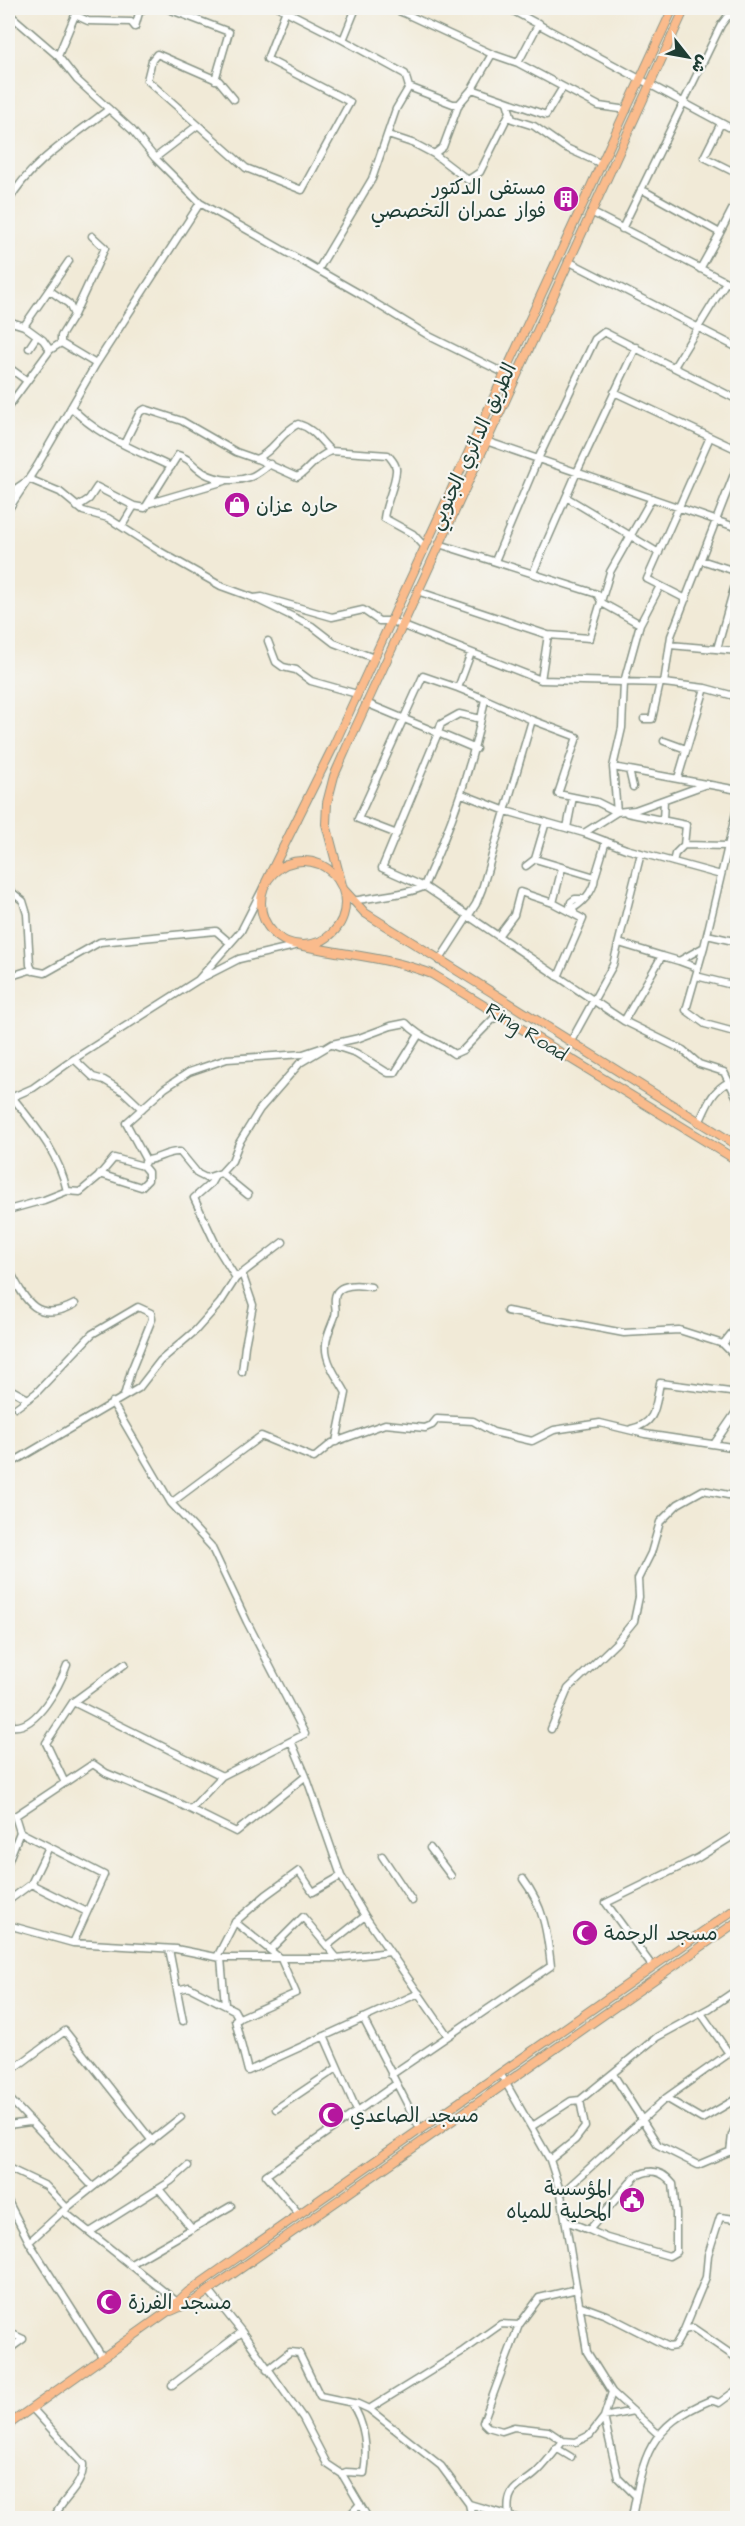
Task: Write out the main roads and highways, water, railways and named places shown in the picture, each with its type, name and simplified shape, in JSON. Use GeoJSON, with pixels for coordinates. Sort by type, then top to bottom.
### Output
{"type":"FeatureCollection","features":[{"type":"Feature","properties":{"kind":"main road","name":"الطريق الدائري الجنوبي"},"geometry":{"type":"LineString","coordinates":[[266,882],[374,658],[673,8]]}},
{"type":"Feature","properties":{"kind":"main road","name":"الطريق الدائري الجنوبي"},"geometry":{"type":"LineString","coordinates":[[343,889],[326,824],[327,803],[334,776],[685,8]]}},
{"type":"Feature","properties":{"kind":"main road"},"geometry":{"type":"LineString","coordinates":[[300,860],[314,861],[326,867],[336,876],[343,889],[344,909],[336,929],[319,941],[299,945],[280,938],[266,922],[261,909],[261,895],[266,882],[275,871],[286,864],[300,860]]}},
{"type":"Feature","properties":{"kind":"main road","name":"Ring Road"},"geometry":{"type":"LineString","coordinates":[[343,889],[352,901],[373,919],[738,1146]]}},
{"type":"Feature","properties":{"kind":"main road","name":"Ring Road"},"geometry":{"type":"LineString","coordinates":[[299,945],[337,953],[389,959],[432,974],[738,1161]]}},
{"type":"Feature","properties":{"kind":"main road"},"geometry":{"type":"LineString","coordinates":[[180,2304],[188,2292],[738,1906]]}},
{"type":"Feature","properties":{"kind":"main road"},"geometry":{"type":"LineString","coordinates":[[8,2425],[167,2312],[209,2291],[738,1921]]}},
{"type":"Feature","properties":{"kind":"main road"},"geometry":{"type":"LineString","coordinates":[[694,1937],[698,1949]]}},
{"type":"Feature","properties":{"kind":"main road"},"geometry":{"type":"LineString","coordinates":[[638,1977],[643,1988]]}},
{"type":"Feature","properties":{"kind":"main road"},"geometry":{"type":"LineString","coordinates":[[450,2108],[456,2118]]}},
{"type":"Feature","properties":{"kind":"place","name":"مستفى الدكتور فواز عمران التخصصي"},"geometry":{"type":"Point","coordinates":[566,199]}},
{"type":"Feature","properties":{"kind":"place","name":"حاره عزان"},"geometry":{"type":"Point","coordinates":[237,505]}},
{"type":"Feature","properties":{"kind":"place","name":"مسجد الرحمة"},"geometry":{"type":"Point","coordinates":[585,1933]}},
{"type":"Feature","properties":{"kind":"place","name":"مسجد الصاعدي"},"geometry":{"type":"Point","coordinates":[331,2115]}},
{"type":"Feature","properties":{"kind":"place","name":"المؤسسة المحلية للمياه"},"geometry":{"type":"Point","coordinates":[632,2200]}},
{"type":"Feature","properties":{"kind":"place","name":"مسجد الفرزة"},"geometry":{"type":"Point","coordinates":[109,2302]}}]}
